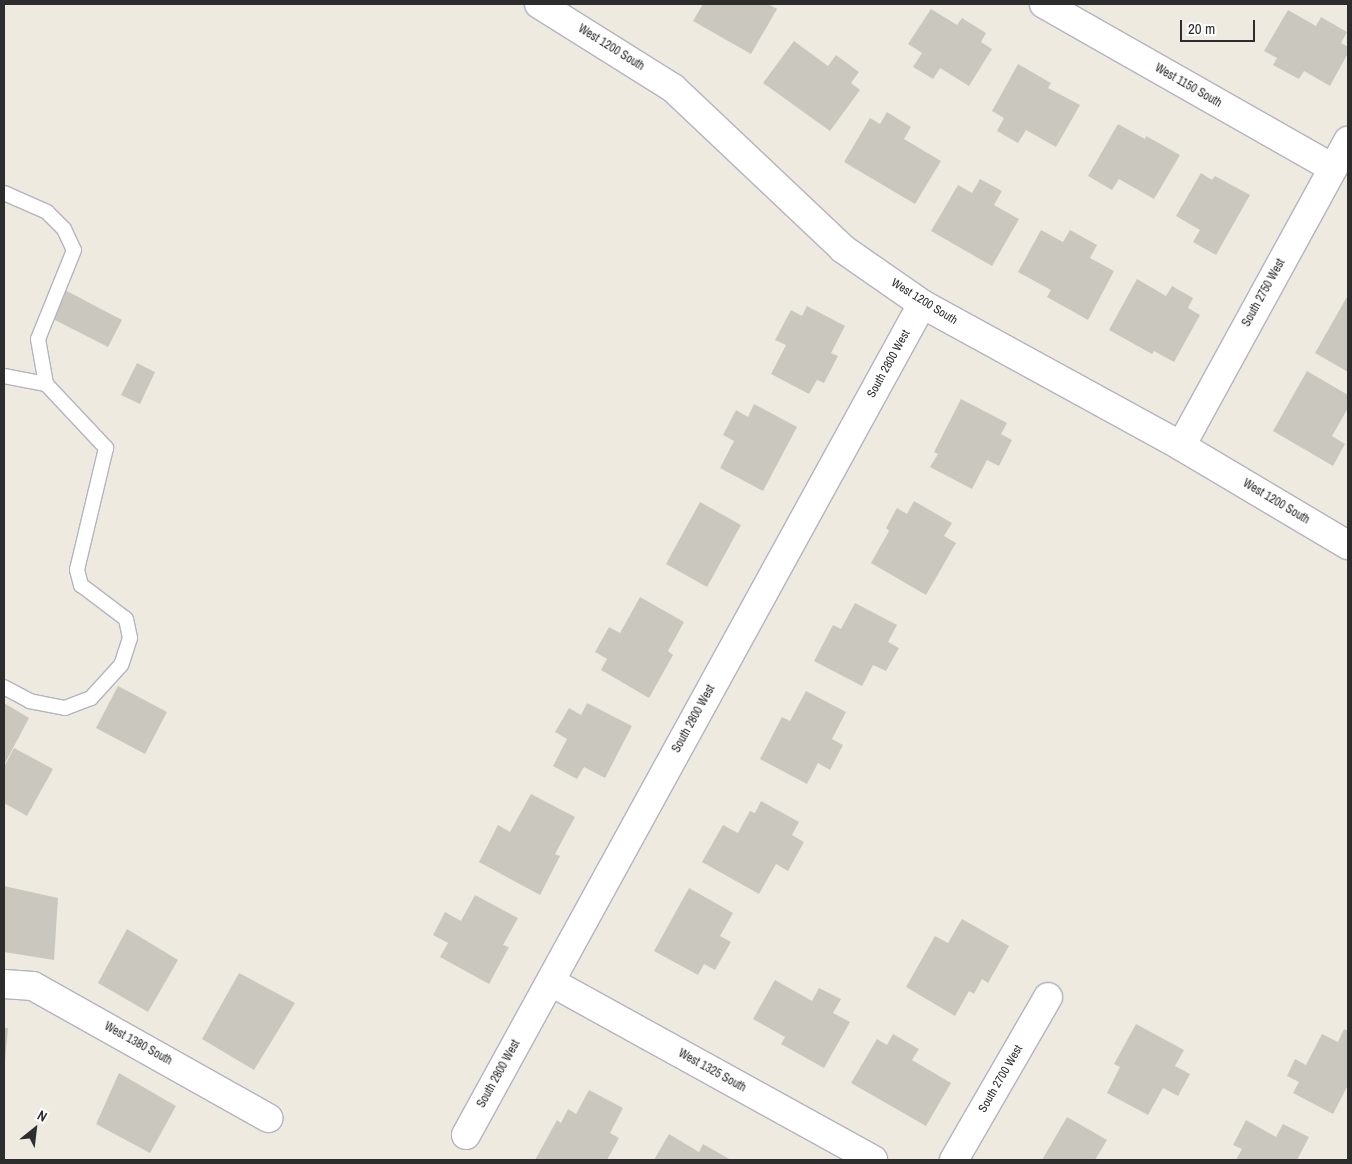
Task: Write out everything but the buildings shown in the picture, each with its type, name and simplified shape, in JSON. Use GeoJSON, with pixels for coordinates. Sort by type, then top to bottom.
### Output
{"type":"FeatureCollection","features":[{"type":"Feature","properties":{"kind":"street","name":"West 1200 South"},"geometry":{"type":"LineString","coordinates":[[539,4],[673,88],[843,249],[922,304],[1180,446],[1348,545]]}},
{"type":"Feature","properties":{"kind":"street","name":"West 1150 South"},"geometry":{"type":"LineString","coordinates":[[1044,4],[1333,168]]}},
{"type":"Feature","properties":{"kind":"street","name":"South 2750 West"},"geometry":{"type":"LineString","coordinates":[[1180,446],[1348,140]]}},
{"type":"Feature","properties":{"kind":"street","name":"South 2800 West"},"geometry":{"type":"LineString","coordinates":[[466,1135],[922,304]]}},
{"type":"Feature","properties":{"kind":"street","name":"West 1325 South"},"geometry":{"type":"LineString","coordinates":[[551,982],[873,1160]]}},
{"type":"Feature","properties":{"kind":"street","name":"West 1380 South"},"geometry":{"type":"LineString","coordinates":[[4,984],[33,986],[268,1118]]}},
{"type":"Feature","properties":{"kind":"street","name":"South 2700 West"},"geometry":{"type":"LineString","coordinates":[[954,1160],[1048,998]]}},
{"type":"Feature","properties":{"kind":"lane"},"geometry":{"type":"LineString","coordinates":[[4,193],[47,212],[64,229],[74,250],[38,340],[46,384],[106,448],[77,570],[80,585],[126,620],[130,638],[121,665],[91,698],[65,708],[30,701],[4,687]]}},
{"type":"Feature","properties":{"kind":"lane"},"geometry":{"type":"LineString","coordinates":[[4,376],[46,384]]}}]}
